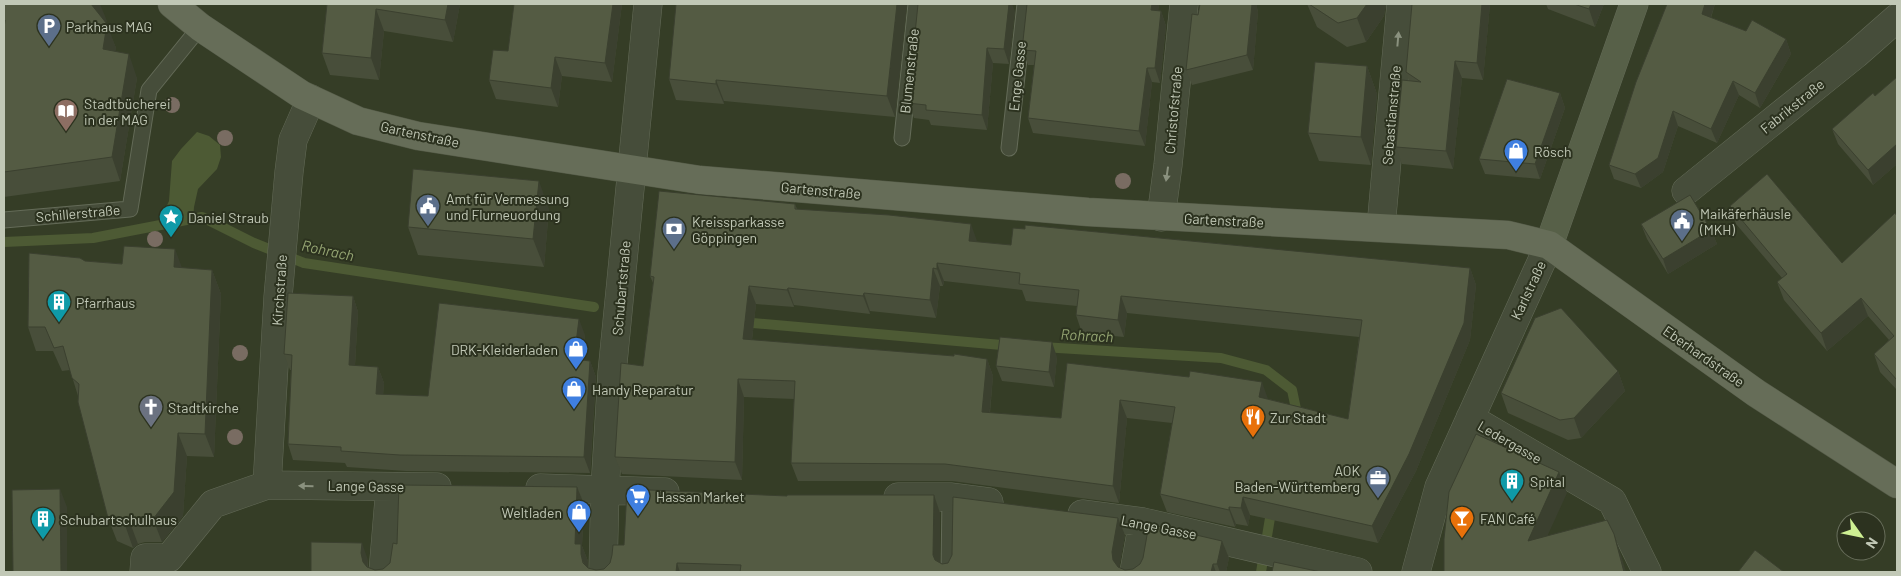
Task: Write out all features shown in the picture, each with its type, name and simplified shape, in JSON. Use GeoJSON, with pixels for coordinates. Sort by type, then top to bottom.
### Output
{"type":"FeatureCollection","features":[{"type":"Feature","properties":{"kind":"main road","name":"Gartenstraße"},"geometry":{"type":"LineString","coordinates":[[172,4],[200,27],[294,90],[358,121],[418,136],[700,180],[1161,217],[1508,235]]}},
{"type":"Feature","properties":{"kind":"main road","name":"Karlstraße"},"geometry":{"type":"LineString","coordinates":[[1548,245],[1634,4]]}},
{"type":"Feature","properties":{"kind":"main road","name":"Eberhardstraße"},"geometry":{"type":"LineString","coordinates":[[1508,235],[1548,245],[1756,393],[1897,484]]}},
{"type":"Feature","properties":{"kind":"street","name":"Schubartstraße"},"geometry":{"type":"LineString","coordinates":[[604,560],[605,489],[612,373],[648,4]]}},
{"type":"Feature","properties":{"kind":"street","name":"Christofstraße"},"geometry":{"type":"LineString","coordinates":[[1161,217],[1184,4]]}},
{"type":"Feature","properties":{"kind":"street","name":"Sebastianstraße"},"geometry":{"type":"LineString","coordinates":[[1381,227],[1401,4]]}},
{"type":"Feature","properties":{"kind":"street","name":"Fabrikstraße"},"geometry":{"type":"LineString","coordinates":[[1686,191],[1856,54],[1897,18]]}},
{"type":"Feature","properties":{"kind":"street","name":"Kirchstraße"},"geometry":{"type":"LineString","coordinates":[[266,485],[282,244],[294,140],[311,99]]}},
{"type":"Feature","properties":{"kind":"street","name":"Karlstraße"},"geometry":{"type":"LineString","coordinates":[[1416,572],[1439,487],[1548,245]]}},
{"type":"Feature","properties":{"kind":"street","name":"Ledergasse"},"geometry":{"type":"LineString","coordinates":[[1470,418],[1612,501],[1647,572]]}},
{"type":"Feature","properties":{"kind":"street"},"geometry":{"type":"LineString","coordinates":[[144,572],[145,558],[169,558],[213,504],[266,485]]}},
{"type":"Feature","properties":{"kind":"street","name":"Lange Gasse"},"geometry":{"type":"LineString","coordinates":[[266,485],[458,487]]}},
{"type":"Feature","properties":{"kind":"street"},"geometry":{"type":"LineString","coordinates":[[383,572],[390,486]]}},
{"type":"Feature","properties":{"kind":"street"},"geometry":{"type":"LineString","coordinates":[[517,488],[693,493]]}},
{"type":"Feature","properties":{"kind":"street"},"geometry":{"type":"LineString","coordinates":[[871,497],[950,497],[1018,506]]}},
{"type":"Feature","properties":{"kind":"street","name":"Lange Gasse"},"geometry":{"type":"LineString","coordinates":[[1056,511],[1143,522],[1358,572]]}},
{"type":"Feature","properties":{"kind":"street"},"geometry":{"type":"LineString","coordinates":[[1134,572],[1143,522]]}},
{"type":"Feature","properties":{"kind":"lane","name":"Blumenstraße"},"geometry":{"type":"LineString","coordinates":[[902,138],[916,4]]}},
{"type":"Feature","properties":{"kind":"lane","name":"Enge Gasse"},"geometry":{"type":"LineString","coordinates":[[1009,148],[1025,4]]}},
{"type":"Feature","properties":{"kind":"lane","name":"Schillerstraße"},"geometry":{"type":"LineString","coordinates":[[4,220],[130,209],[150,90],[200,27]]}},
{"type":"Feature","properties":{"kind":"lane"},"geometry":{"type":"LineString","coordinates":[[948,572],[950,497]]}},
{"type":"Feature","properties":{"kind":"shaded area"},"geometry":{"type":"Polygon","coordinates":[[[197,132],[209,136],[220,145],[221,157],[217,169],[198,189],[193,220],[179,225],[171,225],[164,212],[169,201],[172,161],[197,132]]]}},
{"type":"Feature","properties":{"kind":"building","name":"Stadtbücherei in der MAG"},"geometry":{"type":"Polygon","coordinates":[[[4,4],[91,4],[107,24],[103,49],[129,54],[112,157],[4,172],[4,4]]]}},
{"type":"Feature","properties":{"kind":"building"},"geometry":{"type":"Polygon","coordinates":[[[327,4],[448,4],[445,20],[376,9],[371,58],[322,53],[327,4]]]}},
{"type":"Feature","properties":{"kind":"building"},"geometry":{"type":"Polygon","coordinates":[[[514,4],[613,4],[605,63],[555,57],[551,88],[489,80],[493,50],[508,51],[514,4]]]}},
{"type":"Feature","properties":{"kind":"building"},"geometry":{"type":"Polygon","coordinates":[[[676,4],[897,4],[887,96],[716,80],[716,84],[669,79],[676,4]]]}},
{"type":"Feature","properties":{"kind":"building"},"geometry":{"type":"Polygon","coordinates":[[[918,4],[1009,4],[1004,49],[987,48],[982,115],[926,110],[926,105],[908,103],[918,4]]]}},
{"type":"Feature","properties":{"kind":"building"},"geometry":{"type":"Polygon","coordinates":[[[1027,4],[1152,4],[1151,10],[1161,11],[1155,68],[1147,68],[1139,131],[1028,118],[1036,51],[1022,50],[1027,4]]]}},
{"type":"Feature","properties":{"kind":"building"},"geometry":{"type":"Polygon","coordinates":[[[1200,4],[1252,4],[1247,55],[1186,70],[1192,14],[1198,15],[1200,4]]]}},
{"type":"Feature","properties":{"kind":"building"},"geometry":{"type":"Polygon","coordinates":[[[1309,4],[1367,4],[1357,18],[1338,23],[1309,4]]]}},
{"type":"Feature","properties":{"kind":"building"},"geometry":{"type":"Polygon","coordinates":[[[1412,4],[1482,4],[1477,63],[1455,61],[1446,151],[1396,147],[1402,80],[1421,82],[1406,72],[1412,4]]]}},
{"type":"Feature","properties":{"kind":"building"},"geometry":{"type":"Polygon","coordinates":[[[1574,4],[1591,4],[1589,9],[1574,4]]]}},
{"type":"Feature","properties":{"kind":"building"},"geometry":{"type":"Polygon","coordinates":[[[1667,4],[1705,4],[1702,14],[1746,31],[1752,20],[1786,39],[1755,93],[1733,81],[1711,129],[1673,111],[1658,158],[1635,174],[1609,165],[1636,82],[1667,4]]]}},
{"type":"Feature","properties":{"kind":"building"},"geometry":{"type":"Polygon","coordinates":[[[1315,62],[1367,66],[1361,137],[1308,133],[1315,62]]]}},
{"type":"Feature","properties":{"kind":"building"},"geometry":{"type":"Polygon","coordinates":[[[1897,77],[1897,144],[1868,170],[1832,129],[1873,93],[1875,96],[1897,77]]]}},
{"type":"Feature","properties":{"kind":"building"},"geometry":{"type":"Polygon","coordinates":[[[1507,79],[1560,93],[1535,164],[1479,159],[1507,79]]]}},
{"type":"Feature","properties":{"kind":"building"},"geometry":{"type":"Polygon","coordinates":[[[413,169],[539,181],[533,239],[408,227],[413,169]]]}},
{"type":"Feature","properties":{"kind":"building"},"geometry":{"type":"Polygon","coordinates":[[[1767,174],[1842,263],[1895,213],[1897,216],[1897,380],[1874,354],[1894,336],[1861,298],[1821,333],[1777,282],[1787,274],[1730,206],[1767,174]]]}},
{"type":"Feature","properties":{"kind":"building"},"geometry":{"type":"Polygon","coordinates":[[[659,191],[795,204],[795,209],[889,215],[971,224],[969,241],[1011,245],[1013,228],[1025,229],[1025,225],[1470,268],[1464,323],[1409,454],[1372,526],[1243,497],[1241,508],[1229,507],[1229,510],[1160,494],[1175,407],[1120,400],[1113,486],[945,464],[791,463],[795,381],[738,379],[735,462],[615,457],[621,363],[643,366],[654,277],[650,276],[659,191]],[[937,263],[937,269],[933,268],[930,300],[864,293],[863,296],[749,286],[743,339],[954,356],[954,354],[987,359],[982,412],[1061,418],[1067,363],[1189,377],[1190,371],[1262,382],[1259,397],[1348,419],[1362,320],[1121,296],[1118,320],[1076,315],[1079,290],[1019,284],[1020,273],[937,263]]]}},
{"type":"Feature","properties":{"kind":"building"},"geometry":{"type":"Polygon","coordinates":[[[1690,195],[1711,230],[1663,259],[1641,224],[1690,195]]]}},
{"type":"Feature","properties":{"kind":"building","name":"Stadtkirche"},"geometry":{"type":"Polygon","coordinates":[[[124,246],[175,249],[174,267],[212,270],[205,434],[178,433],[174,492],[153,519],[129,520],[125,525],[108,518],[78,402],[79,384],[72,378],[63,346],[54,348],[45,327],[28,327],[29,253],[122,264],[124,246]]]}},
{"type":"Feature","properties":{"kind":"building"},"geometry":{"type":"Polygon","coordinates":[[[288,293],[353,296],[349,365],[378,367],[376,394],[428,396],[439,303],[579,319],[574,359],[590,361],[584,457],[400,455],[341,451],[341,447],[288,444],[292,355],[284,354],[288,293]]]}},
{"type":"Feature","properties":{"kind":"building"},"geometry":{"type":"Polygon","coordinates":[[[1561,308],[1618,371],[1574,418],[1560,420],[1501,393],[1535,318],[1561,308]]]}},
{"type":"Feature","properties":{"kind":"building"},"geometry":{"type":"Polygon","coordinates":[[[1000,337],[1052,342],[1049,372],[996,366],[1000,337]]]}},
{"type":"Feature","properties":{"kind":"building"},"geometry":{"type":"Polygon","coordinates":[[[1476,434],[1559,472],[1528,541],[1607,520],[1614,534],[1624,572],[1444,572],[1444,539],[1449,492],[1476,434]]]}},
{"type":"Feature","properties":{"kind":"building"},"geometry":{"type":"Polygon","coordinates":[[[399,485],[577,487],[575,544],[581,544],[583,563],[588,568],[596,570],[604,569],[610,563],[613,545],[624,545],[627,489],[787,496],[934,495],[933,555],[935,560],[942,564],[948,563],[952,555],[953,497],[1118,518],[1112,552],[1113,560],[1118,567],[1125,570],[1133,569],[1140,564],[1143,558],[1149,524],[1222,541],[1217,564],[1213,564],[1211,572],[740,572],[741,565],[677,563],[676,572],[311,572],[311,542],[362,543],[361,553],[363,562],[367,567],[375,570],[383,569],[390,563],[393,543],[397,544],[399,485]]]}},
{"type":"Feature","properties":{"kind":"building","name":"Schubartschulhaus"},"geometry":{"type":"Polygon","coordinates":[[[60,489],[61,572],[13,572],[12,490],[60,489]]]}},
{"type":"Feature","properties":{"kind":"building"},"geometry":{"type":"Polygon","coordinates":[[[1755,550],[1784,572],[1738,572],[1755,550]]]}},
{"type":"Feature","properties":{"kind":"building"},"geometry":{"type":"Polygon","coordinates":[[[1274,562],[1321,572],[1272,572],[1274,562]]]}},
{"type":"Feature","properties":{"kind":"waterway","name":"Rohrach"},"geometry":{"type":"LineString","coordinates":[[4,242],[93,238],[202,217],[254,243],[304,263],[594,307]]}},
{"type":"Feature","properties":{"kind":"waterway","name":"Rohrach"},"geometry":{"type":"LineString","coordinates":[[741,322],[1013,346]]}},
{"type":"Feature","properties":{"kind":"waterway","name":"Rohrach"},"geometry":{"type":"LineString","coordinates":[[1042,347],[1221,358],[1266,370],[1292,390],[1296,409],[1293,419]]}},
{"type":"Feature","properties":{"kind":"waterway","name":"Rohrach"},"geometry":{"type":"LineString","coordinates":[[1261,572],[1272,506]]}},
{"type":"Feature","properties":{"kind":"place","name":"Parkhaus MAG"},"geometry":{"type":"Point","coordinates":[49,47]}},
{"type":"Feature","properties":{"kind":"place","name":"Stadtbücherei in der MAG"},"geometry":{"type":"Point","coordinates":[66,132]}},
{"type":"Feature","properties":{"kind":"place","name":"Rösch"},"geometry":{"type":"Point","coordinates":[1516,172]}},
{"type":"Feature","properties":{"kind":"place","name":"Amt für Vermessung und Flurneuordung"},"geometry":{"type":"Point","coordinates":[428,227]}},
{"type":"Feature","properties":{"kind":"place","name":"Daniel Straub"},"geometry":{"type":"Point","coordinates":[171,238]}},
{"type":"Feature","properties":{"kind":"place","name":"Maikäferhäusle (MKH)"},"geometry":{"type":"Point","coordinates":[1682,242]}},
{"type":"Feature","properties":{"kind":"place","name":"Kreissparkasse Göppingen"},"geometry":{"type":"Point","coordinates":[674,250]}},
{"type":"Feature","properties":{"kind":"place","name":"Pfarrhaus"},"geometry":{"type":"Point","coordinates":[59,323]}},
{"type":"Feature","properties":{"kind":"place","name":"DRK-Kleiderladen"},"geometry":{"type":"Point","coordinates":[576,370]}},
{"type":"Feature","properties":{"kind":"place","name":"Handy Reparatur"},"geometry":{"type":"Point","coordinates":[574,410]}},
{"type":"Feature","properties":{"kind":"place","name":"Stadtkirche"},"geometry":{"type":"Point","coordinates":[151,428]}},
{"type":"Feature","properties":{"kind":"place","name":"Zur Stadt"},"geometry":{"type":"Point","coordinates":[1253,438]}},
{"type":"Feature","properties":{"kind":"place","name":"AOK Baden-Württemberg"},"geometry":{"type":"Point","coordinates":[1378,499]}},
{"type":"Feature","properties":{"kind":"place","name":"Spital"},"geometry":{"type":"Point","coordinates":[1512,502]}},
{"type":"Feature","properties":{"kind":"place","name":"Hassan Market"},"geometry":{"type":"Point","coordinates":[638,517]}},
{"type":"Feature","properties":{"kind":"place","name":"Weltladen"},"geometry":{"type":"Point","coordinates":[579,533]}},
{"type":"Feature","properties":{"kind":"place","name":"FAN Café"},"geometry":{"type":"Point","coordinates":[1462,539]}},
{"type":"Feature","properties":{"kind":"place","name":"Schubartschulhaus"},"geometry":{"type":"Point","coordinates":[43,540]}}]}
